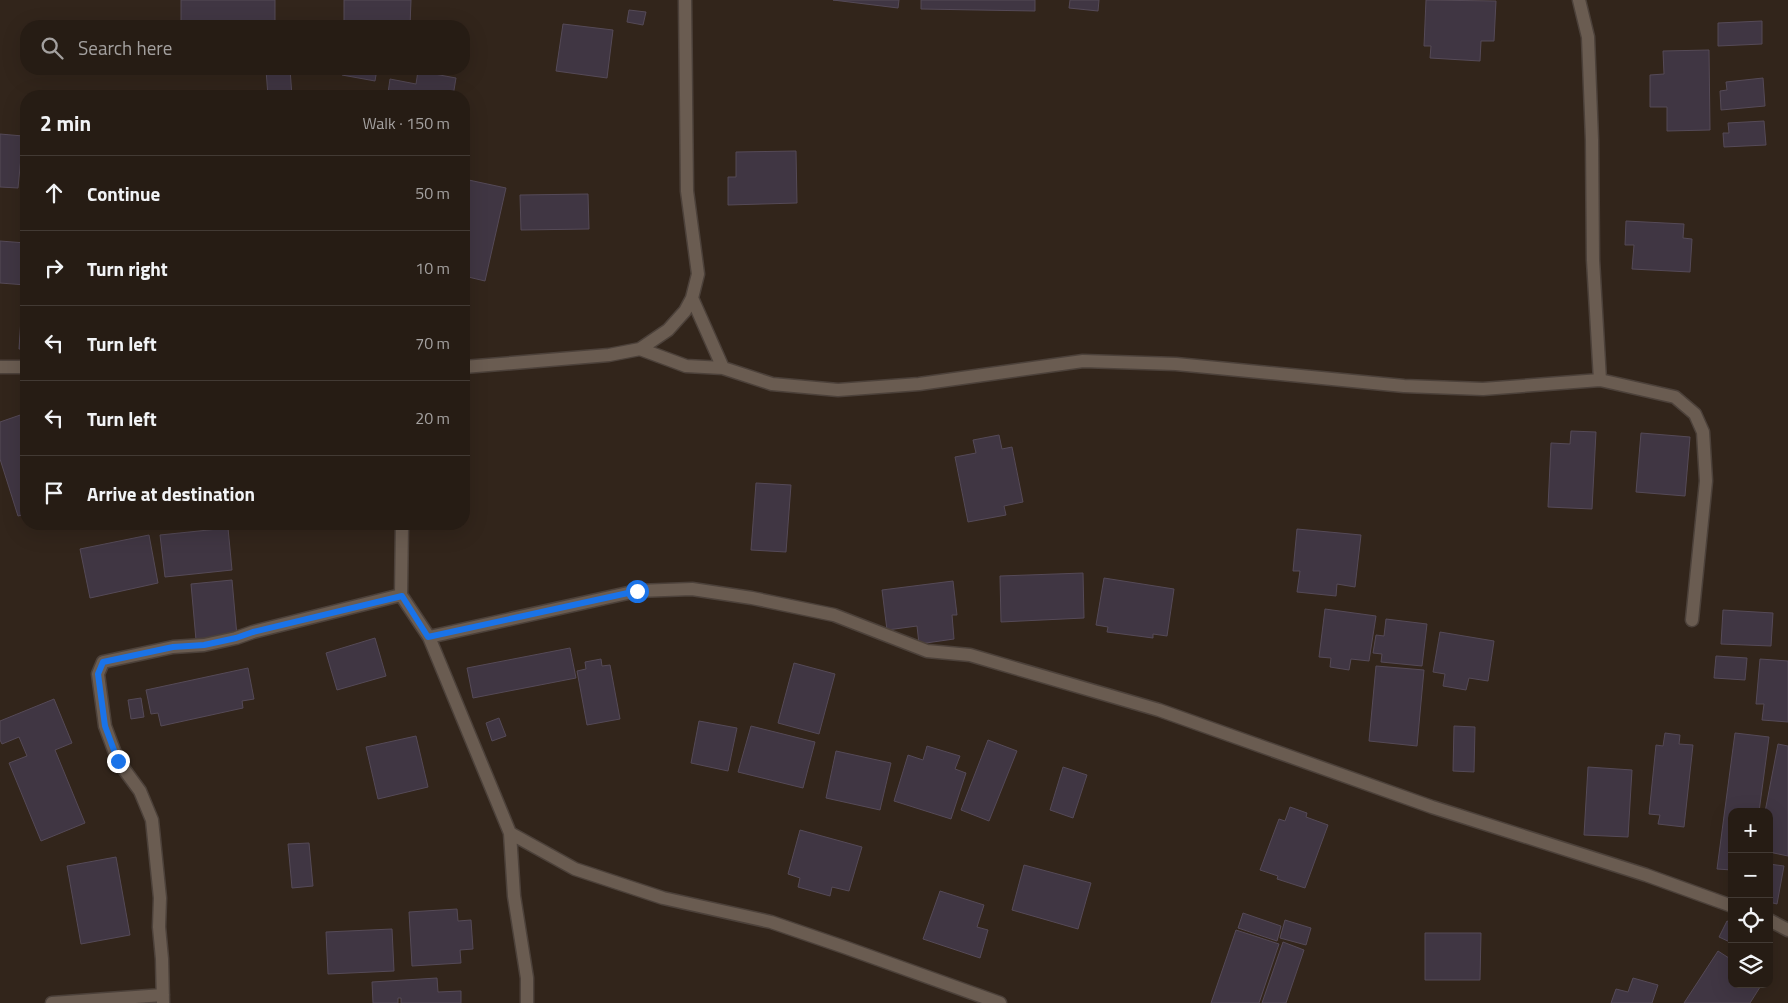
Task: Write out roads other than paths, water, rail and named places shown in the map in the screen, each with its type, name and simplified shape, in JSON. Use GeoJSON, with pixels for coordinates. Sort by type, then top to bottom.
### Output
{"type":"FeatureCollection","features":[{"type":"Feature","properties":{"kind":"street"},"geometry":{"type":"LineString","coordinates":[[470,367],[609,355],[640,349],[668,330],[685,311],[692,298],[698,274],[687,191],[685,0]]}},
{"type":"Feature","properties":{"kind":"street"},"geometry":{"type":"LineString","coordinates":[[1579,0],[1588,37],[1592,140],[1593,260],[1600,380]]}},
{"type":"Feature","properties":{"kind":"street"},"geometry":{"type":"LineString","coordinates":[[692,298],[723,368]]}},
{"type":"Feature","properties":{"kind":"street"},"geometry":{"type":"LineString","coordinates":[[640,349],[686,366],[723,368],[772,384],[838,390],[919,384],[1083,361],[1176,364],[1404,386],[1483,389],[1600,380],[1675,397],[1695,414],[1703,432],[1706,481],[1692,620]]}},
{"type":"Feature","properties":{"kind":"street"},"geometry":{"type":"LineString","coordinates":[[0,367],[20,367]]}},
{"type":"Feature","properties":{"kind":"street"},"geometry":{"type":"LineString","coordinates":[[402,530],[402,596],[428,637],[510,833],[514,896],[527,978],[527,1003]]}},
{"type":"Feature","properties":{"kind":"street"},"geometry":{"type":"LineString","coordinates":[[428,637],[637,591],[692,589],[752,598],[834,615],[927,651],[970,655],[1159,710],[1423,804],[1646,875],[1728,905]]}},
{"type":"Feature","properties":{"kind":"street"},"geometry":{"type":"LineString","coordinates":[[52,1003],[163,999],[160,898],[152,820],[140,791],[118,761],[105,726],[98,674],[103,662],[173,647],[204,645],[236,638],[253,632],[402,596]]}},
{"type":"Feature","properties":{"kind":"street"},"geometry":{"type":"LineString","coordinates":[[510,833],[575,869],[663,898],[771,922],[1000,1003]]}},
{"type":"Feature","properties":{"kind":"street"},"geometry":{"type":"LineString","coordinates":[[1773,922],[1788,930]]}}]}
